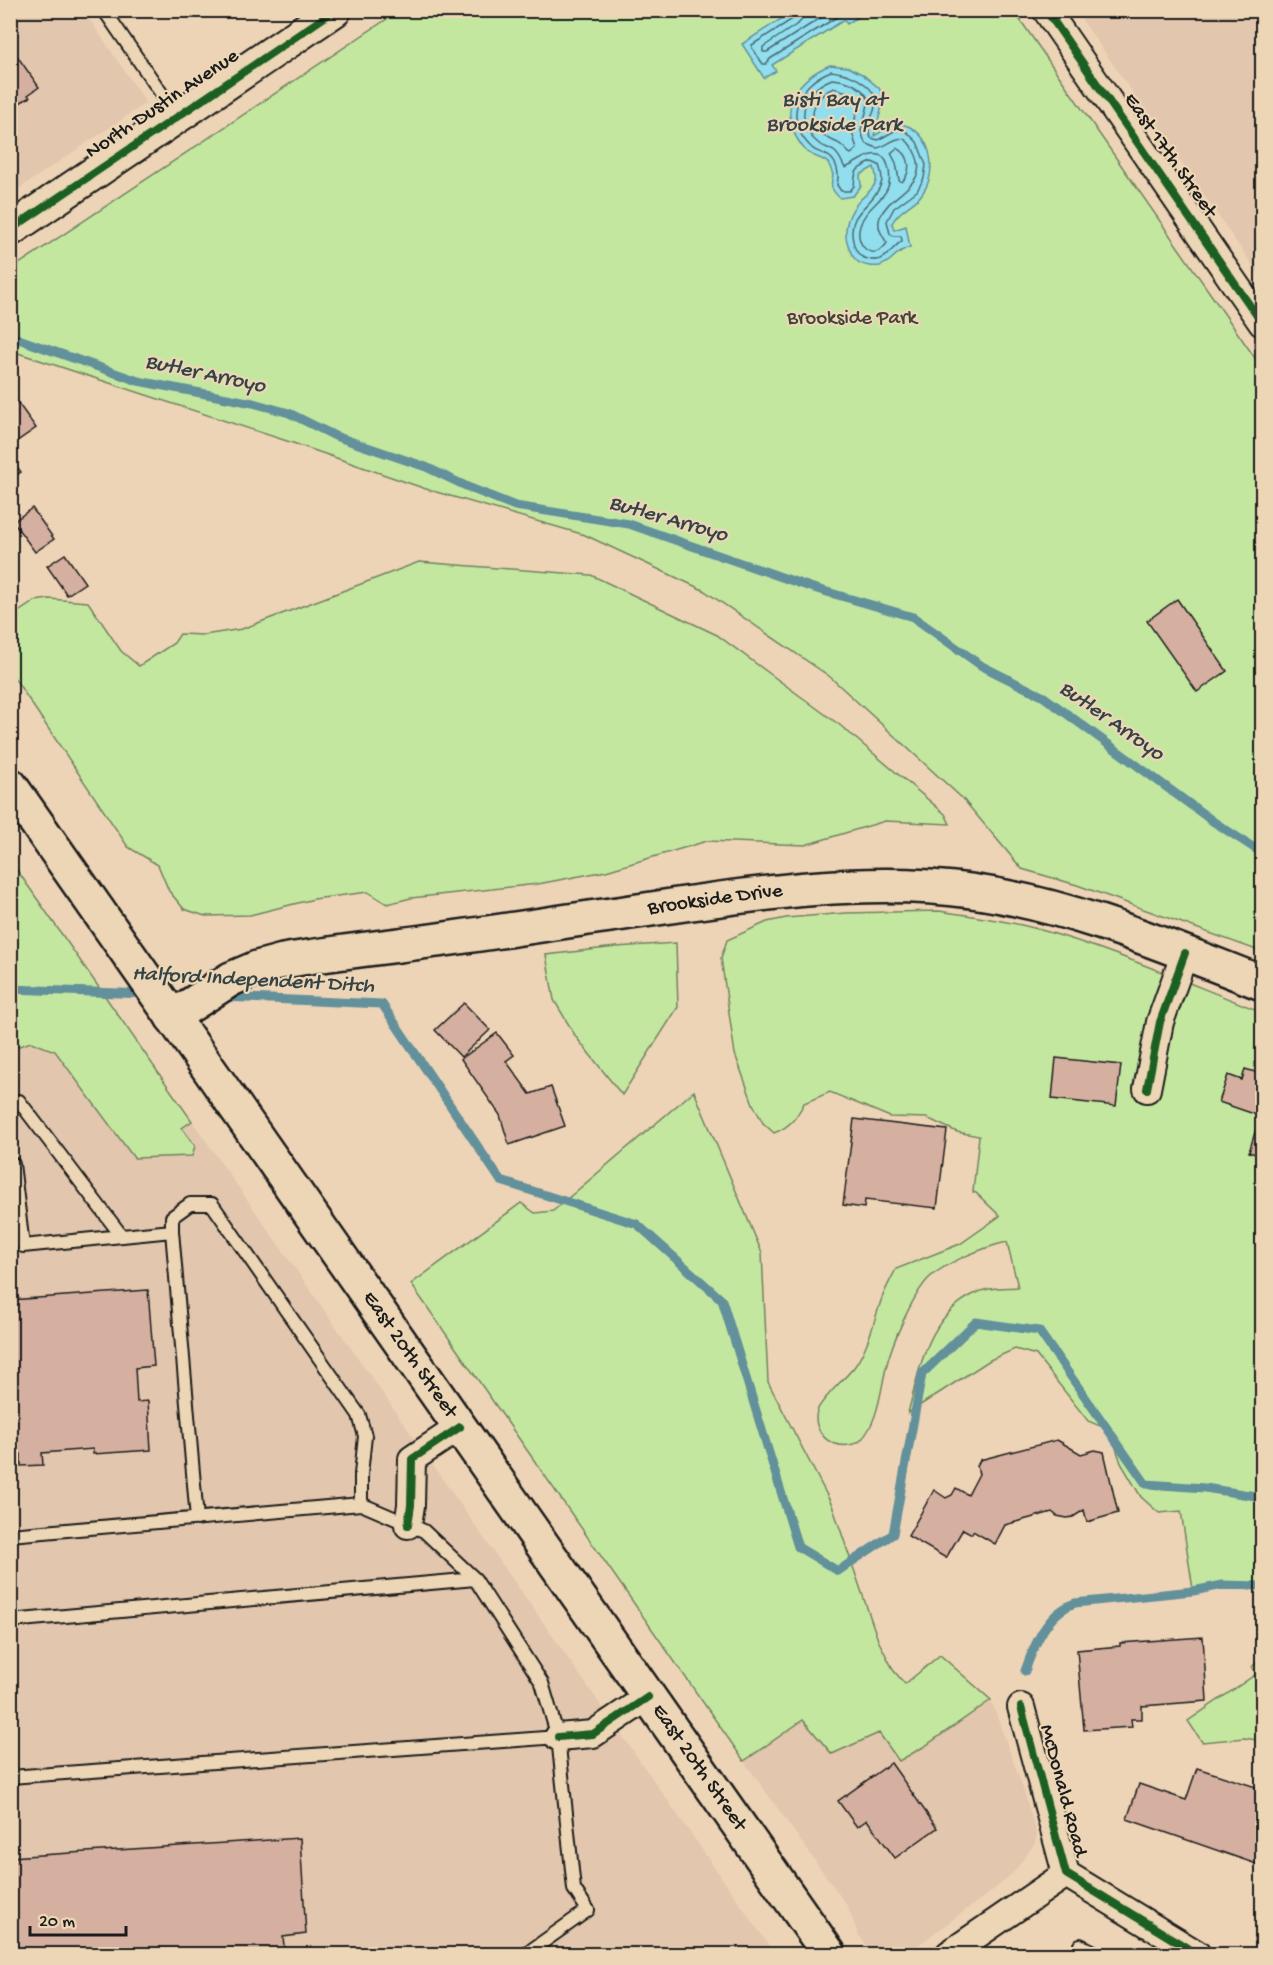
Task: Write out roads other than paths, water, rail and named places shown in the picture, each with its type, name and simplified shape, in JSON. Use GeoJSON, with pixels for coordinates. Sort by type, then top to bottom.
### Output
{"type":"FeatureCollection","features":[{"type":"Feature","properties":{"kind":"main road","name":"East 20th Street"},"geometry":{"type":"LineString","coordinates":[[10,785],[829,1954]]}},
{"type":"Feature","properties":{"kind":"main road","name":"Brookside Drive"},"geometry":{"type":"LineString","coordinates":[[172,1017],[231,979],[257,968],[283,961],[723,900],[845,887],[942,888],[1012,898],[1091,920],[1263,983]]}},
{"type":"Feature","properties":{"kind":"street","name":"North Dustin Avenue"},"geometry":{"type":"LineString","coordinates":[[10,230],[335,10]]}},
{"type":"Feature","properties":{"kind":"street","name":"East 17th Street"},"geometry":{"type":"LineString","coordinates":[[1046,10],[1263,323]]}},
{"type":"Feature","properties":{"kind":"street"},"geometry":{"type":"LineString","coordinates":[[1147,1089],[1163,1012],[1185,953]]}},
{"type":"Feature","properties":{"kind":"street"},"geometry":{"type":"LineString","coordinates":[[408,1524],[411,1505],[412,1459],[460,1427]]}},
{"type":"Feature","properties":{"kind":"street"},"geometry":{"type":"LineString","coordinates":[[558,1737],[593,1734],[648,1696]]}},
{"type":"Feature","properties":{"kind":"street","name":"McDonald Road"},"geometry":{"type":"LineString","coordinates":[[1021,1707],[1066,1874],[1197,1954]]}},
{"type":"Feature","properties":{"kind":"street"},"geometry":{"type":"LineString","coordinates":[[949,1954],[1066,1874]]}},
{"type":"Feature","properties":{"kind":"lane"},"geometry":{"type":"LineString","coordinates":[[104,10],[177,117]]}},
{"type":"Feature","properties":{"kind":"lane"},"geometry":{"type":"LineString","coordinates":[[10,1104],[19,1101],[121,1235]]}},
{"type":"Feature","properties":{"kind":"lane"},"geometry":{"type":"LineString","coordinates":[[10,1164],[13,1164],[24,1246],[172,1231]]}},
{"type":"Feature","properties":{"kind":"lane"},"geometry":{"type":"LineString","coordinates":[[197,1519],[172,1231],[172,1216],[190,1204],[212,1204],[359,1415],[365,1436],[361,1504]]}},
{"type":"Feature","properties":{"kind":"lane"},"geometry":{"type":"LineString","coordinates":[[10,1535],[361,1504],[424,1531],[475,1579],[542,1683],[558,1737],[574,1889],[588,1910],[526,1954]]}},
{"type":"Feature","properties":{"kind":"lane"},"geometry":{"type":"LineString","coordinates":[[10,1621],[475,1579]]}},
{"type":"Feature","properties":{"kind":"lane"},"geometry":{"type":"LineString","coordinates":[[10,1777],[558,1737]]}},
{"type":"Feature","properties":{"kind":"lane"},"geometry":{"type":"LineString","coordinates":[[1080,1945],[1098,1954]]}},
{"type":"Feature","properties":{"kind":"water"},"geometry":{"type":"Polygon","coordinates":[[[795,10],[854,11],[858,17],[847,24],[844,20],[772,65],[776,71],[764,78],[742,44],[795,10]]]}},
{"type":"Feature","properties":{"kind":"water","name":"Bisti Bay at Brookside Park"},"geometry":{"type":"Polygon","coordinates":[[[830,65],[848,67],[862,74],[879,88],[884,99],[874,136],[896,123],[908,126],[918,133],[928,148],[931,167],[927,186],[922,194],[899,213],[892,223],[894,230],[906,226],[910,247],[880,266],[859,263],[852,254],[846,239],[846,227],[853,209],[875,184],[874,167],[860,175],[861,186],[853,196],[840,198],[832,188],[833,175],[828,163],[806,151],[791,125],[792,101],[797,90],[816,72],[830,65]]]}},
{"type":"Feature","properties":{"kind":"waterway","name":"Butler Arroyo"},"geometry":{"type":"LineString","coordinates":[[10,336],[138,381],[253,403],[289,413],[335,436],[426,467],[515,506],[629,524],[810,587],[913,617],[982,666],[1044,697],[1214,822],[1262,853]]}},
{"type":"Feature","properties":{"kind":"waterway","name":"Halford Independent Ditch"},"geometry":{"type":"LineString","coordinates":[[10,989],[146,994]]}},
{"type":"Feature","properties":{"kind":"waterway","name":"Halford Independent Ditch"},"geometry":{"type":"LineString","coordinates":[[223,997],[382,1004],[501,1181],[637,1224],[722,1300],[798,1547],[838,1571],[893,1534],[922,1374],[976,1322],[1039,1331],[1146,1484],[1205,1488],[1262,1497]]}},
{"type":"Feature","properties":{"kind":"waterway"},"geometry":{"type":"LineString","coordinates":[[1025,1671],[1037,1641],[1049,1622],[1065,1608],[1075,1603],[1193,1591],[1223,1585],[1262,1586]]}},
{"type":"Feature","properties":{"kind":"park label","name":"Brookside Park"},"geometry":{"type":"Point","coordinates":[852,319]}}]}
